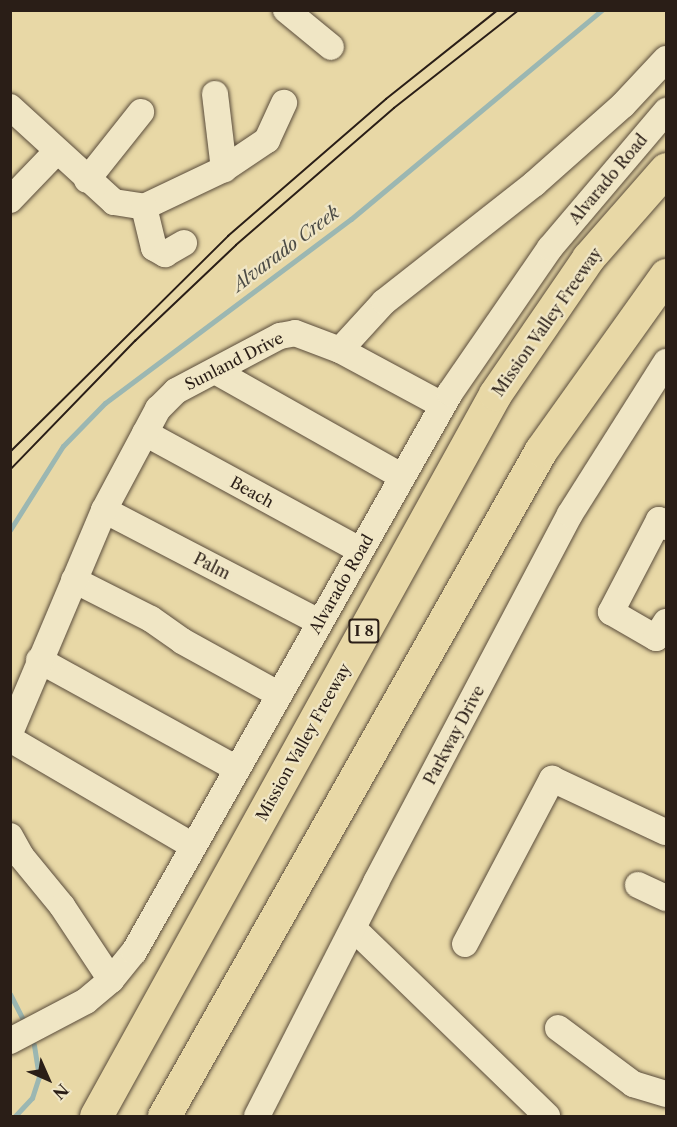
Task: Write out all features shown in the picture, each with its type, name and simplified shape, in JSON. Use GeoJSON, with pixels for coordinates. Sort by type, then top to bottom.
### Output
{"type":"FeatureCollection","features":[{"type":"Feature","properties":{"kind":"highway","name":"Mission Valley Freeway"},"geometry":{"type":"LineString","coordinates":[[96,1116],[495,394],[588,258],[666,169]]}},
{"type":"Feature","properties":{"kind":"highway"},"geometry":{"type":"LineString","coordinates":[[164,1116],[541,450],[666,275]]}},
{"type":"Feature","properties":{"kind":"street"},"geometry":{"type":"LineString","coordinates":[[285,10],[331,47]]}},
{"type":"Feature","properties":{"kind":"street"},"geometry":{"type":"LineString","coordinates":[[340,350],[384,302],[534,184],[623,105],[666,59]]}},
{"type":"Feature","properties":{"kind":"street"},"geometry":{"type":"LineString","coordinates":[[215,94],[232,164]]}},
{"type":"Feature","properties":{"kind":"street"},"geometry":{"type":"LineString","coordinates":[[10,107],[87,180],[114,202],[144,207],[232,164],[267,140],[284,103]]}},
{"type":"Feature","properties":{"kind":"street","name":"Alvarado Road"},"geometry":{"type":"LineString","coordinates":[[10,1041],[86,1001],[111,980],[134,952],[442,405],[550,248],[666,111]]}},
{"type":"Feature","properties":{"kind":"street"},"geometry":{"type":"LineString","coordinates":[[87,180],[141,112]]}},
{"type":"Feature","properties":{"kind":"street"},"geometry":{"type":"LineString","coordinates":[[10,201],[57,151]]}},
{"type":"Feature","properties":{"kind":"street"},"geometry":{"type":"LineString","coordinates":[[144,207],[154,248],[165,254],[184,243]]}},
{"type":"Feature","properties":{"kind":"street","name":"Sunland Drive"},"geometry":{"type":"LineString","coordinates":[[10,732],[104,510],[166,399],[288,333],[303,333],[340,350],[442,405]]}},
{"type":"Feature","properties":{"kind":"street","name":"Parkway Drive"},"geometry":{"type":"LineString","coordinates":[[257,1116],[570,514],[666,362]]}},
{"type":"Feature","properties":{"kind":"street"},"geometry":{"type":"LineString","coordinates":[[215,371],[401,476]]}},
{"type":"Feature","properties":{"kind":"street","name":"Beach"},"geometry":{"type":"LineString","coordinates":[[145,433],[360,550]]}},
{"type":"Feature","properties":{"kind":"street","name":"Palm"},"geometry":{"type":"LineString","coordinates":[[104,510],[319,621]]}},
{"type":"Feature","properties":{"kind":"street"},"geometry":{"type":"LineString","coordinates":[[666,528],[659,520],[611,612],[657,638],[666,622]]}},
{"type":"Feature","properties":{"kind":"street"},"geometry":{"type":"LineString","coordinates":[[74,580],[151,619],[182,641],[278,694]]}},
{"type":"Feature","properties":{"kind":"street"},"geometry":{"type":"LineString","coordinates":[[39,660],[237,769]]}},
{"type":"Feature","properties":{"kind":"street"},"geometry":{"type":"LineString","coordinates":[[10,739],[193,846]]}},
{"type":"Feature","properties":{"kind":"street"},"geometry":{"type":"LineString","coordinates":[[465,944],[552,779],[665,832]]}},
{"type":"Feature","properties":{"kind":"street"},"geometry":{"type":"LineString","coordinates":[[10,836],[111,980]]}},
{"type":"Feature","properties":{"kind":"street"},"geometry":{"type":"LineString","coordinates":[[638,885],[666,898]]}},
{"type":"Feature","properties":{"kind":"street"},"geometry":{"type":"LineString","coordinates":[[354,929],[547,1116]]}},
{"type":"Feature","properties":{"kind":"street"},"geometry":{"type":"LineString","coordinates":[[558,1028],[633,1084],[666,1094]]}},
{"type":"Feature","properties":{"kind":"waterway","name":"Alvarado Creek"},"geometry":{"type":"LineString","coordinates":[[10,530],[63,446],[105,403],[351,219],[602,10]]}},
{"type":"Feature","properties":{"kind":"waterway","name":"Alvarado Creek"},"geometry":{"type":"LineString","coordinates":[[10,994],[23,1019]]}},
{"type":"Feature","properties":{"kind":"waterway","name":"Alvarado Creek"},"geometry":{"type":"LineString","coordinates":[[15,1116],[32,1098],[39,1077],[34,1044]]}},
{"type":"Feature","properties":{"kind":"tram line"},"geometry":{"type":"LineString","coordinates":[[10,452],[228,236],[386,99],[498,10]]}},
{"type":"Feature","properties":{"kind":"tram line"},"geometry":{"type":"LineString","coordinates":[[10,470],[135,341],[236,245],[394,108],[519,10]]}}]}
